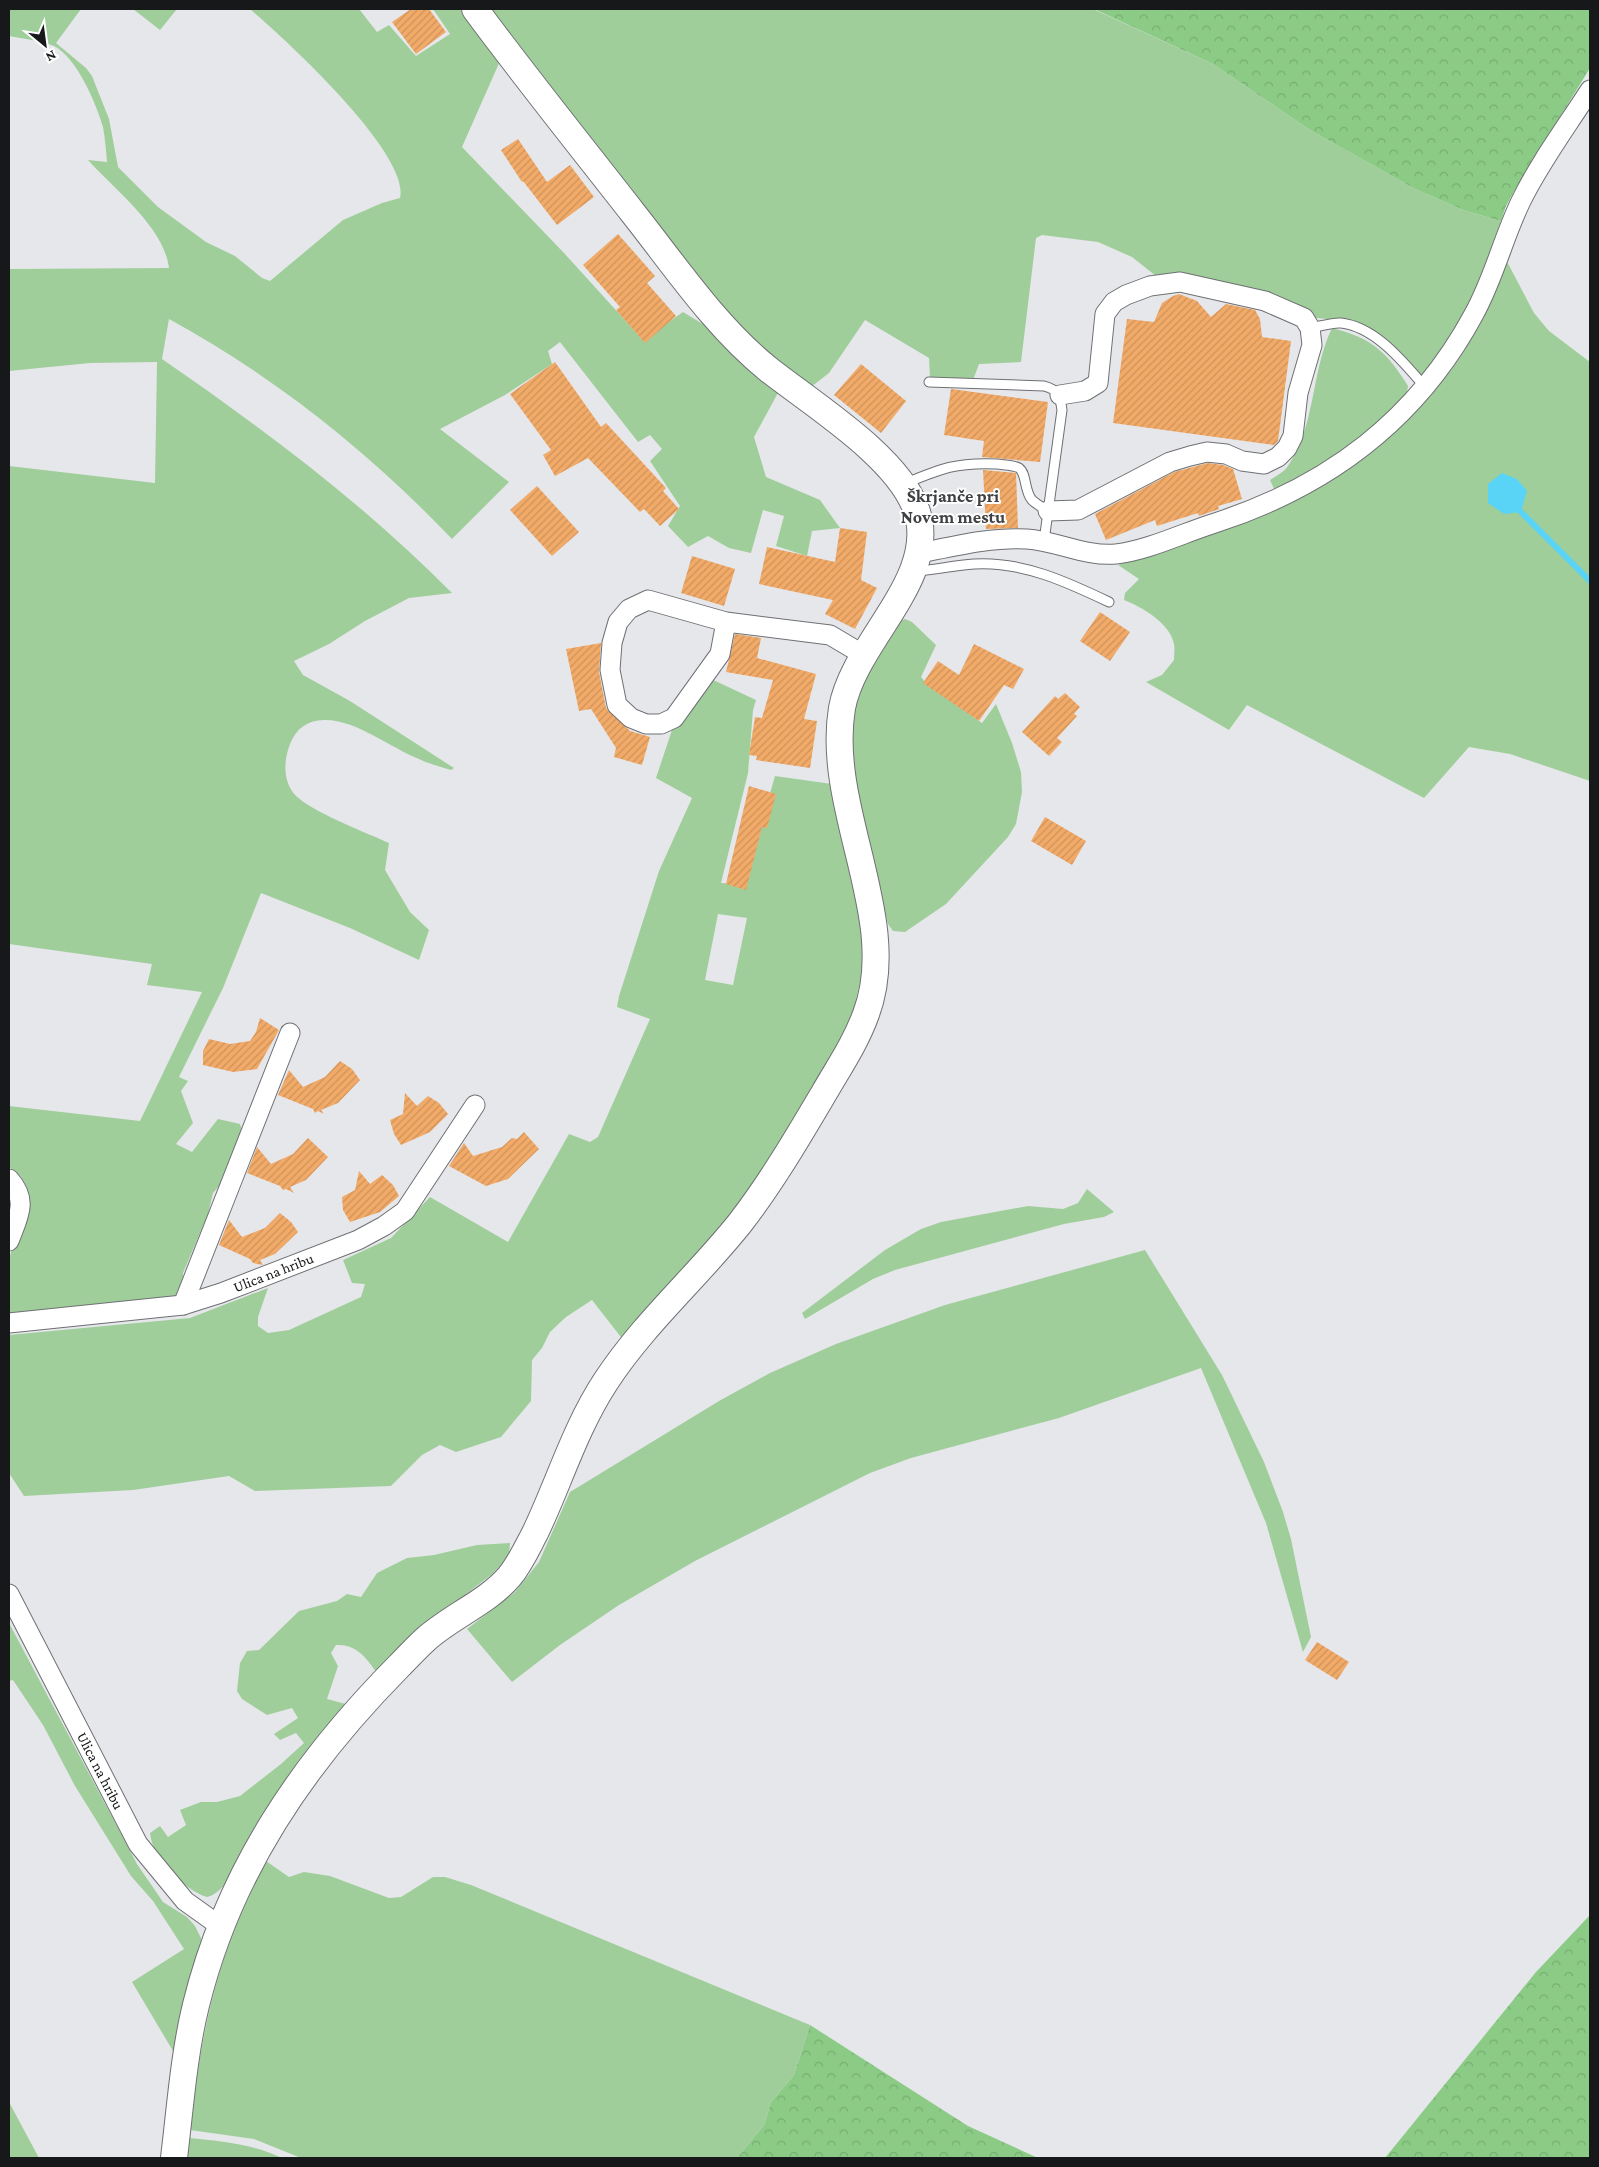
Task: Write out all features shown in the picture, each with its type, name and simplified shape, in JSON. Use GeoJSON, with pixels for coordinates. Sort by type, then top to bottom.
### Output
{"type":"FeatureCollection","features":[{"type":"Feature","properties":{"kind":"street"},"geometry":{"type":"LineString","coordinates":[[174,2158],[195,2008],[220,1926],[255,1850],[300,1778],[350,1719],[428,1637],[486,1598],[507,1579],[522,1559],[579,1432],[601,1389],[625,1353],[741,1222],[796,1141],[854,1042],[868,1011],[873,991],[875,954],[873,921],[844,792],[840,749],[842,705],[862,654],[917,562],[921,525],[915,504],[903,484],[871,450],[760,362],[703,303],[475,9]]}},
{"type":"Feature","properties":{"kind":"street"},"geometry":{"type":"LineString","coordinates":[[917,562],[974,542],[1025,539],[1044,541],[1089,552],[1115,554],[1140,548],[1249,512],[1284,497],[1320,477],[1385,430],[1444,365],[1475,312],[1521,201],[1590,90]]}},
{"type":"Feature","properties":{"kind":"street"},"geometry":{"type":"LineString","coordinates":[[1048,511],[1078,510],[1170,462],[1207,452],[1226,454],[1242,461],[1264,464],[1278,457],[1287,448],[1293,436],[1298,393],[1312,345],[1310,328],[1304,318],[1265,301],[1180,282],[1150,286],[1126,295],[1114,302],[1105,314],[1098,383],[1085,391],[1060,395]]}},
{"type":"Feature","properties":{"kind":"street"},"geometry":{"type":"LineString","coordinates":[[726,622],[720,654],[674,718],[661,724],[646,724],[631,718],[617,705],[610,670],[612,643],[618,622],[629,609],[648,600],[726,622],[830,635],[862,654]]}},
{"type":"Feature","properties":{"kind":"street"},"geometry":{"type":"LineString","coordinates":[[183,1305],[290,1033]]}},
{"type":"Feature","properties":{"kind":"street","name":"Ulica na hribu"},"geometry":{"type":"LineString","coordinates":[[9,1323],[183,1305],[221,1293],[348,1243],[384,1226],[405,1211],[475,1105]]}},
{"type":"Feature","properties":{"kind":"street"},"geometry":{"type":"LineString","coordinates":[[9,1180],[18,1190],[21,1210],[9,1241]]}},
{"type":"Feature","properties":{"kind":"street","name":"Ulica na hribu"},"geometry":{"type":"LineString","coordinates":[[9,1594],[138,1844],[185,1901],[220,1926]]}},
{"type":"Feature","properties":{"kind":"lane"},"geometry":{"type":"LineString","coordinates":[[1310,328],[1341,323],[1361,330],[1394,351],[1425,388]]}},
{"type":"Feature","properties":{"kind":"lane"},"geometry":{"type":"LineString","coordinates":[[929,382],[1044,386],[1054,388],[1060,395],[1062,410],[1044,541]]}},
{"type":"Feature","properties":{"kind":"lane"},"geometry":{"type":"LineString","coordinates":[[903,484],[945,466],[969,462],[1004,465],[1018,468],[1024,473],[1025,487],[1032,500],[1048,511]]}},
{"type":"Feature","properties":{"kind":"lane"},"geometry":{"type":"LineString","coordinates":[[917,562],[934,570],[974,564],[1013,566],[1073,585],[1109,602]]}},
{"type":"Feature","properties":{"kind":"green space"},"geometry":{"type":"Polygon","coordinates":[[[9,9],[81,9],[56,43],[86,68],[92,76],[109,119],[118,167],[158,207],[206,242],[235,256],[262,278],[270,281],[343,220],[382,203],[400,198],[398,178],[386,154],[366,126],[315,70],[250,9],[359,9],[377,32],[389,25],[416,56],[450,34],[433,9],[460,9],[500,61],[462,147],[564,253],[643,340],[683,312],[706,326],[779,391],[754,437],[766,477],[820,500],[840,528],[812,531],[807,556],[776,546],[784,516],[763,510],[751,553],[729,548],[708,536],[688,547],[668,526],[680,506],[650,461],[662,449],[650,435],[638,442],[560,342],[548,351],[552,364],[505,395],[440,429],[509,482],[452,539],[388,476],[319,418],[246,365],[169,319],[162,359],[313,469],[384,529],[452,593],[409,598],[365,621],[329,644],[294,661],[303,675],[350,701],[454,768],[451,770],[423,761],[348,724],[324,720],[307,724],[295,734],[290,744],[286,762],[289,786],[298,798],[322,813],[389,843],[385,870],[410,912],[429,930],[419,960],[350,928],[261,893],[223,988],[179,1077],[188,1081],[181,1091],[193,1123],[176,1144],[192,1152],[218,1119],[240,1124],[242,1131],[220,1185],[213,1193],[208,1214],[183,1273],[183,1289],[178,1299],[9,1315],[9,1261],[26,1211],[28,1199],[27,1188],[21,1177],[9,1167],[9,1106],[140,1121],[202,992],[147,985],[152,964],[9,944],[9,466],[155,483],[157,362],[90,363],[9,371],[9,269],[169,268],[158,238],[148,224],[137,210],[88,160],[107,162],[105,140],[96,106],[78,71],[70,60],[54,46],[9,36],[9,9]]]}},
{"type":"Feature","properties":{"kind":"green space"},"geometry":{"type":"Polygon","coordinates":[[[133,9],[177,9],[160,30],[133,9]]]}},
{"type":"Feature","properties":{"kind":"green space"},"geometry":{"type":"Polygon","coordinates":[[[486,9],[1093,9],[1213,64],[1310,130],[1415,189],[1466,211],[1501,221],[1472,301],[1456,333],[1421,379],[1408,363],[1345,321],[1308,317],[1166,284],[1132,257],[1098,242],[1042,235],[1036,238],[1021,362],[979,364],[972,383],[930,379],[929,358],[865,320],[829,373],[811,387],[745,335],[486,9]]]}},
{"type":"Feature","properties":{"kind":"green space"},"geometry":{"type":"Polygon","coordinates":[[[1094,9],[1590,9],[1590,68],[1516,188],[1506,206],[1501,221],[1466,211],[1415,189],[1310,130],[1213,64],[1094,9]]]}},
{"type":"Feature","properties":{"kind":"green space"},"geometry":{"type":"Polygon","coordinates":[[[1503,254],[1534,313],[1549,331],[1590,362],[1590,781],[1510,754],[1469,747],[1424,798],[1247,705],[1229,730],[1146,682],[1162,675],[1174,660],[1174,644],[1167,629],[1161,623],[1147,611],[1124,600],[1125,593],[1139,579],[1118,565],[1269,511],[1326,483],[1361,459],[1426,397],[1443,379],[1465,350],[1481,319],[1503,254]]]}},
{"type":"Feature","properties":{"kind":"green space"},"geometry":{"type":"Polygon","coordinates":[[[1332,328],[1358,336],[1385,355],[1408,386],[1406,398],[1386,414],[1385,421],[1374,431],[1276,493],[1270,480],[1286,468],[1297,450],[1304,433],[1320,362],[1332,328]]]}},
{"type":"Feature","properties":{"kind":"green space"},"geometry":{"type":"Polygon","coordinates":[[[905,619],[912,622],[936,645],[921,677],[929,686],[982,723],[996,704],[1012,743],[1021,772],[1022,792],[1016,824],[1008,837],[946,904],[905,932],[893,931],[888,924],[876,881],[850,752],[852,719],[861,682],[895,622],[905,619]]]}},
{"type":"Feature","properties":{"kind":"green space"},"geometry":{"type":"Polygon","coordinates":[[[709,678],[756,700],[753,710],[748,773],[721,883],[744,884],[775,776],[832,784],[864,936],[864,965],[852,1017],[822,1076],[735,1213],[624,1341],[592,1300],[566,1317],[550,1332],[542,1348],[532,1360],[531,1401],[501,1437],[456,1452],[440,1445],[422,1455],[391,1486],[255,1491],[229,1476],[133,1490],[24,1496],[9,1473],[9,1335],[190,1318],[268,1288],[258,1317],[258,1326],[268,1333],[289,1330],[361,1297],[365,1284],[352,1283],[343,1260],[391,1238],[430,1197],[508,1242],[569,1134],[590,1142],[598,1137],[650,1019],[617,1007],[619,996],[659,871],[692,798],[656,778],[672,730],[709,678]],[[718,914],[705,980],[733,985],[747,918],[718,914]]]}},
{"type":"Feature","properties":{"kind":"green space"},"geometry":{"type":"Polygon","coordinates":[[[1087,1189],[1114,1212],[1104,1217],[1064,1224],[895,1270],[873,1279],[805,1319],[802,1313],[885,1250],[921,1229],[941,1222],[1028,1206],[1063,1209],[1078,1203],[1087,1189]]]}},
{"type":"Feature","properties":{"kind":"green space"},"geometry":{"type":"Polygon","coordinates":[[[1145,1250],[1222,1375],[1264,1462],[1291,1539],[1311,1637],[1303,1652],[1266,1523],[1201,1368],[1059,1418],[911,1458],[870,1473],[695,1561],[619,1605],[560,1645],[512,1682],[467,1629],[515,1592],[539,1562],[570,1492],[719,1401],[770,1373],[836,1344],[945,1305],[1145,1250]]]}},
{"type":"Feature","properties":{"kind":"green space"},"geometry":{"type":"Polygon","coordinates":[[[510,1543],[509,1557],[491,1575],[458,1600],[377,1673],[369,1662],[355,1649],[336,1645],[331,1653],[338,1666],[327,1699],[346,1704],[293,1772],[269,1807],[246,1844],[226,1883],[214,1894],[207,1897],[189,1888],[171,1872],[157,1853],[150,1833],[160,1826],[168,1837],[186,1825],[180,1810],[201,1802],[217,1802],[240,1796],[281,1764],[304,1743],[296,1733],[280,1740],[274,1734],[298,1718],[292,1708],[267,1715],[242,1699],[237,1691],[240,1663],[247,1651],[259,1650],[299,1611],[337,1601],[347,1594],[361,1597],[377,1573],[407,1558],[434,1555],[477,1545],[510,1543]]]}},
{"type":"Feature","properties":{"kind":"green space"},"geometry":{"type":"Polygon","coordinates":[[[9,1623],[137,1864],[163,1902],[187,1917],[195,1926],[201,1938],[201,1948],[176,2056],[132,1982],[184,1949],[153,1901],[131,1876],[75,1786],[43,1725],[13,1680],[9,1681],[9,1623]]]}},
{"type":"Feature","properties":{"kind":"green space"},"geometry":{"type":"Polygon","coordinates":[[[266,1861],[289,1877],[304,1872],[330,1876],[389,1898],[401,1897],[433,1877],[445,1877],[471,1885],[810,2025],[794,2075],[771,2102],[764,2125],[737,2158],[301,2158],[254,2139],[190,2130],[200,2059],[214,1991],[235,1926],[266,1861]]]}},
{"type":"Feature","properties":{"kind":"green space"},"geometry":{"type":"Polygon","coordinates":[[[1590,1915],[1590,2158],[1385,2158],[1536,1972],[1590,1915]]]}},
{"type":"Feature","properties":{"kind":"green space"},"geometry":{"type":"Polygon","coordinates":[[[810,2025],[968,2126],[1038,2158],[737,2158],[764,2125],[771,2102],[794,2075],[810,2025]]]}},
{"type":"Feature","properties":{"kind":"green space"},"geometry":{"type":"Polygon","coordinates":[[[9,2102],[39,2158],[9,2158],[9,2102]]]}},
{"type":"Feature","properties":{"kind":"green space"},"geometry":{"type":"Polygon","coordinates":[[[189,2138],[248,2146],[282,2158],[186,2158],[189,2138]]]}},
{"type":"Feature","properties":{"kind":"water"},"geometry":{"type":"Polygon","coordinates":[[[1502,473],[1517,479],[1527,491],[1521,512],[1504,514],[1488,503],[1488,484],[1502,473]]]}},
{"type":"Feature","properties":{"kind":"building"},"geometry":{"type":"Polygon","coordinates":[[[411,9],[429,9],[446,32],[416,54],[392,22],[411,9]]]}},
{"type":"Feature","properties":{"kind":"building"},"geometry":{"type":"Polygon","coordinates":[[[518,139],[547,182],[570,165],[594,197],[557,225],[522,182],[501,150],[518,139]]]}},
{"type":"Feature","properties":{"kind":"building"},"geometry":{"type":"Polygon","coordinates":[[[618,234],[655,276],[647,283],[676,316],[645,343],[616,310],[620,307],[583,265],[618,234]]]}},
{"type":"Feature","properties":{"kind":"building"},"geometry":{"type":"Polygon","coordinates":[[[1179,294],[1197,301],[1211,317],[1226,304],[1255,310],[1260,319],[1262,337],[1291,341],[1278,441],[1274,445],[1113,423],[1127,319],[1154,322],[1162,303],[1179,294]]]}},
{"type":"Feature","properties":{"kind":"building"},"geometry":{"type":"Polygon","coordinates":[[[555,362],[601,427],[606,423],[666,488],[663,491],[679,509],[660,526],[644,509],[640,512],[588,458],[555,476],[543,455],[551,450],[510,394],[555,362]]]}},
{"type":"Feature","properties":{"kind":"building"},"geometry":{"type":"Polygon","coordinates":[[[861,364],[906,401],[881,433],[834,395],[861,364]]]}},
{"type":"Feature","properties":{"kind":"building"},"geometry":{"type":"Polygon","coordinates":[[[951,389],[1048,402],[1040,462],[982,457],[984,441],[944,435],[951,389]]]}},
{"type":"Feature","properties":{"kind":"building"},"geometry":{"type":"Polygon","coordinates":[[[1208,463],[1223,465],[1233,469],[1242,499],[1218,506],[1219,509],[1199,516],[1198,513],[1157,526],[1155,520],[1106,540],[1095,514],[1174,472],[1208,463]]]}},
{"type":"Feature","properties":{"kind":"building"},"geometry":{"type":"Polygon","coordinates":[[[983,470],[1016,473],[1018,528],[986,529],[983,470]]]}},
{"type":"Feature","properties":{"kind":"building"},"geometry":{"type":"Polygon","coordinates":[[[537,486],[579,532],[552,556],[510,510],[537,486]]]}},
{"type":"Feature","properties":{"kind":"building"},"geometry":{"type":"Polygon","coordinates":[[[840,528],[867,532],[861,580],[877,588],[855,629],[825,614],[833,600],[759,584],[767,547],[835,562],[840,528]]]}},
{"type":"Feature","properties":{"kind":"building"},"geometry":{"type":"Polygon","coordinates":[[[692,556],[735,569],[724,606],[681,593],[692,556]]]}},
{"type":"Feature","properties":{"kind":"building"},"geometry":{"type":"Polygon","coordinates":[[[1100,612],[1130,632],[1110,661],[1080,641],[1100,612]]]}},
{"type":"Feature","properties":{"kind":"building"},"geometry":{"type":"Polygon","coordinates":[[[735,634],[761,638],[757,658],[816,674],[804,719],[817,721],[810,768],[756,760],[757,756],[749,755],[755,717],[762,718],[773,680],[726,672],[735,634]]]}},
{"type":"Feature","properties":{"kind":"building"},"geometry":{"type":"Polygon","coordinates":[[[601,643],[599,672],[606,708],[630,731],[650,737],[642,765],[614,757],[616,748],[591,709],[579,711],[566,649],[601,643]]]}},
{"type":"Feature","properties":{"kind":"building"},"geometry":{"type":"Polygon","coordinates":[[[974,644],[1024,669],[1013,689],[1004,685],[979,721],[923,683],[938,661],[959,675],[974,644]]]}},
{"type":"Feature","properties":{"kind":"building"},"geometry":{"type":"Polygon","coordinates":[[[1065,693],[1080,707],[1074,714],[1077,716],[1057,738],[1062,742],[1049,756],[1022,732],[1055,696],[1058,699],[1065,693]]]}},
{"type":"Feature","properties":{"kind":"building"},"geometry":{"type":"Polygon","coordinates":[[[749,786],[776,794],[767,828],[762,827],[746,890],[726,884],[749,786]]]}},
{"type":"Feature","properties":{"kind":"building"},"geometry":{"type":"Polygon","coordinates":[[[1045,817],[1086,841],[1072,865],[1031,841],[1045,817]]]}},
{"type":"Feature","properties":{"kind":"building"},"geometry":{"type":"Polygon","coordinates":[[[260,1018],[279,1030],[257,1069],[233,1072],[203,1065],[203,1051],[209,1039],[230,1044],[250,1041],[256,1032],[260,1018]]]}},
{"type":"Feature","properties":{"kind":"building"},"geometry":{"type":"Polygon","coordinates":[[[340,1061],[352,1069],[360,1080],[338,1103],[321,1110],[324,1114],[318,1111],[315,1113],[313,1109],[278,1095],[289,1070],[303,1087],[325,1077],[340,1061]]]}},
{"type":"Feature","properties":{"kind":"building"},"geometry":{"type":"Polygon","coordinates":[[[405,1093],[417,1106],[428,1096],[439,1103],[448,1114],[430,1132],[401,1145],[394,1134],[390,1120],[403,1114],[405,1093]]]}},
{"type":"Feature","properties":{"kind":"building"},"geometry":{"type":"Polygon","coordinates":[[[524,1132],[539,1149],[508,1179],[486,1186],[449,1166],[464,1143],[473,1156],[502,1147],[512,1138],[517,1139],[524,1132]]]}},
{"type":"Feature","properties":{"kind":"building"},"geometry":{"type":"Polygon","coordinates":[[[308,1138],[328,1157],[306,1180],[290,1187],[294,1193],[286,1189],[283,1190],[280,1186],[247,1173],[257,1147],[271,1164],[293,1154],[308,1138]]]}},
{"type":"Feature","properties":{"kind":"building"},"geometry":{"type":"Polygon","coordinates":[[[359,1171],[370,1184],[382,1175],[393,1185],[399,1196],[380,1212],[350,1222],[343,1210],[342,1197],[355,1190],[359,1171]]]}},
{"type":"Feature","properties":{"kind":"building"},"geometry":{"type":"Polygon","coordinates":[[[280,1213],[291,1222],[298,1232],[275,1254],[260,1260],[263,1265],[253,1263],[250,1259],[219,1245],[229,1220],[242,1237],[265,1228],[280,1213]]]}},
{"type":"Feature","properties":{"kind":"building"},"geometry":{"type":"Polygon","coordinates":[[[1317,1642],[1349,1662],[1337,1680],[1305,1660],[1317,1642]]]}},
{"type":"Feature","properties":{"kind":"waterway"},"geometry":{"type":"LineString","coordinates":[[1521,512],[1590,581]]}},
{"type":"Feature","properties":{"kind":"district","name":"Škrjanče pri Novem mestu"},"geometry":{"type":"Point","coordinates":[953,506]}}]}
